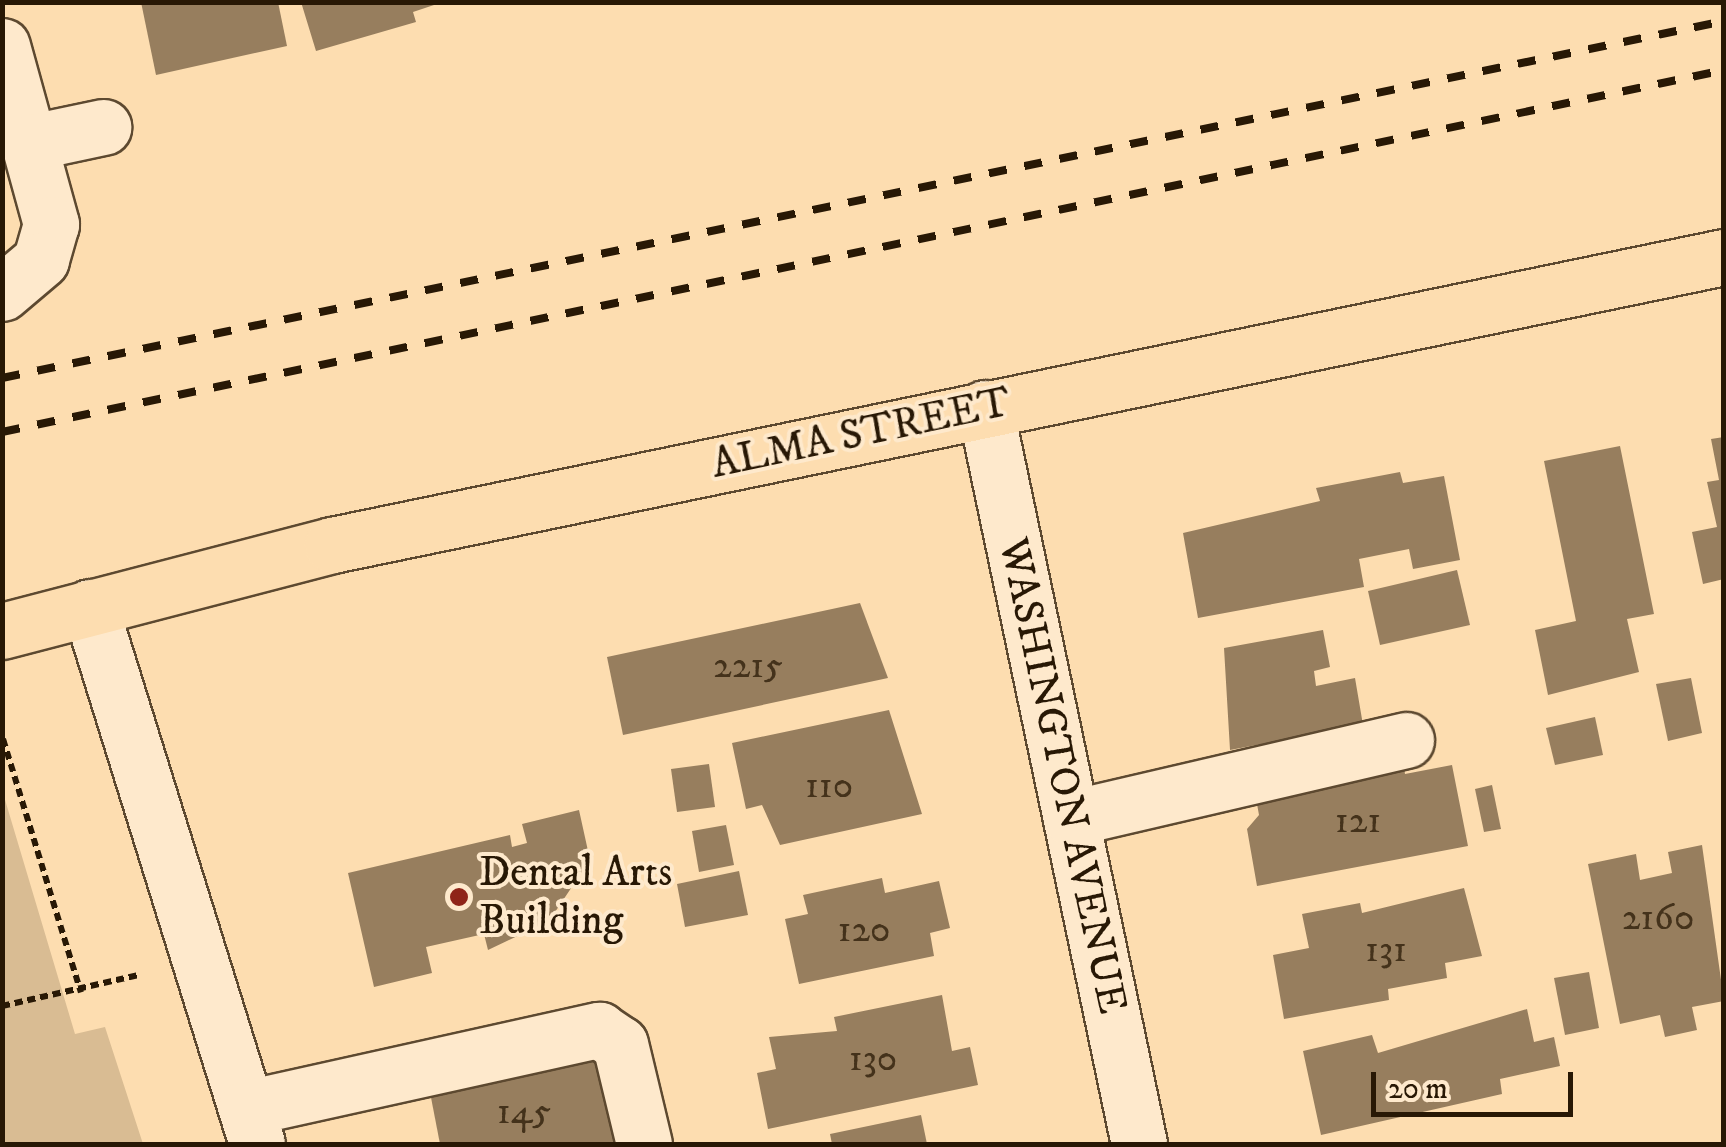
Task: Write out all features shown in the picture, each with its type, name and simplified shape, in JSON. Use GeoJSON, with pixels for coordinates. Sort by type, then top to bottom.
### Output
{"type":"FeatureCollection","features":[{"type":"Feature","properties":{"kind":"main road","name":"ALMA STREET"},"geometry":{"type":"LineString","coordinates":[[2,631],[332,545],[1724,257]]}},
{"type":"Feature","properties":{"kind":"street"},"geometry":{"type":"LineString","coordinates":[[2,46],[32,142],[51,224],[42,260],[2,292]]}},
{"type":"Feature","properties":{"kind":"street"},"geometry":{"type":"LineString","coordinates":[[32,142],[103,128]]}},
{"type":"Feature","properties":{"kind":"street","name":"WASHINGTON AVENUE"},"geometry":{"type":"LineString","coordinates":[[986,408],[1140,1144]]}},
{"type":"Feature","properties":{"kind":"street"},"geometry":{"type":"LineString","coordinates":[[90,608],[252,1126],[599,1030],[620,1044],[644,1144]]}},
{"type":"Feature","properties":{"kind":"street"},"geometry":{"type":"LineString","coordinates":[[1071,818],[1406,740]]}},
{"type":"Feature","properties":{"kind":"path"},"geometry":{"type":"LineString","coordinates":[[2,1006],[82,992],[3,739]]}},
{"type":"Feature","properties":{"kind":"shaded area"},"geometry":{"type":"Polygon","coordinates":[[[3,793],[75,1034],[105,1027],[143,1144],[3,1144],[3,793]]]}},
{"type":"Feature","properties":{"kind":"building"},"geometry":{"type":"Polygon","coordinates":[[[141,2],[278,2],[287,46],[156,75],[141,2]]]}},
{"type":"Feature","properties":{"kind":"building"},"geometry":{"type":"Polygon","coordinates":[[[301,2],[440,3],[413,12],[416,22],[316,51],[301,2]]]}},
{"type":"Feature","properties":{"kind":"building"},"geometry":{"type":"Polygon","coordinates":[[[1724,437],[1724,579],[1703,584],[1692,532],[1717,527],[1707,482],[1719,480],[1711,439],[1724,437]]]}},
{"type":"Feature","properties":{"kind":"building"},"geometry":{"type":"Polygon","coordinates":[[[1620,446],[1654,614],[1627,619],[1639,672],[1548,695],[1535,630],[1576,621],[1544,461],[1620,446]]]}},
{"type":"Feature","properties":{"kind":"building"},"geometry":{"type":"Polygon","coordinates":[[[1400,472],[1403,483],[1444,476],[1460,560],[1413,569],[1409,549],[1359,559],[1364,587],[1198,618],[1183,533],[1320,501],[1316,488],[1400,472]]]}},
{"type":"Feature","properties":{"kind":"building"},"geometry":{"type":"Polygon","coordinates":[[[1457,570],[1470,625],[1380,645],[1368,591],[1457,570]]]}},
{"type":"Feature","properties":{"kind":"building"},"geometry":{"type":"Polygon","coordinates":[[[860,603],[888,678],[623,735],[607,657],[860,603]]]}},
{"type":"Feature","properties":{"kind":"building"},"geometry":{"type":"Polygon","coordinates":[[[1323,630],[1330,667],[1314,671],[1316,686],[1355,678],[1363,725],[1230,750],[1224,648],[1323,630]]]}},
{"type":"Feature","properties":{"kind":"building"},"geometry":{"type":"Polygon","coordinates":[[[1691,678],[1702,733],[1668,741],[1656,684],[1691,678]]]}},
{"type":"Feature","properties":{"kind":"building"},"geometry":{"type":"Polygon","coordinates":[[[889,710],[922,814],[780,845],[762,805],[746,809],[732,743],[889,710]]]}},
{"type":"Feature","properties":{"kind":"building"},"geometry":{"type":"Polygon","coordinates":[[[1595,717],[1603,755],[1555,765],[1546,728],[1595,717]]]}},
{"type":"Feature","properties":{"kind":"building"},"geometry":{"type":"Polygon","coordinates":[[[1402,753],[1405,774],[1452,765],[1468,846],[1257,886],[1247,829],[1259,815],[1253,782],[1402,753]]]}},
{"type":"Feature","properties":{"kind":"building"},"geometry":{"type":"Polygon","coordinates":[[[709,764],[715,807],[677,812],[671,769],[709,764]]]}},
{"type":"Feature","properties":{"kind":"building"},"geometry":{"type":"Polygon","coordinates":[[[1492,785],[1501,829],[1484,832],[1475,789],[1492,785]]]}},
{"type":"Feature","properties":{"kind":"building","name":"Dental Arts Building"},"geometry":{"type":"Polygon","coordinates":[[[579,810],[590,860],[549,921],[488,950],[484,934],[426,947],[432,973],[374,987],[348,873],[510,835],[512,847],[527,843],[522,824],[579,810]]]}},
{"type":"Feature","properties":{"kind":"building"},"geometry":{"type":"Polygon","coordinates":[[[726,825],[734,865],[699,872],[692,831],[726,825]]]}},
{"type":"Feature","properties":{"kind":"building"},"geometry":{"type":"Polygon","coordinates":[[[1702,845],[1724,1001],[1692,1007],[1697,1030],[1665,1037],[1660,1015],[1620,1024],[1588,864],[1636,854],[1640,880],[1672,873],[1668,852],[1702,845]]]}},
{"type":"Feature","properties":{"kind":"building"},"geometry":{"type":"Polygon","coordinates":[[[739,871],[748,915],[685,927],[677,884],[739,871]]]}},
{"type":"Feature","properties":{"kind":"building"},"geometry":{"type":"Polygon","coordinates":[[[882,878],[885,893],[939,881],[950,928],[930,933],[934,956],[799,984],[785,919],[808,914],[803,895],[882,878]]]}},
{"type":"Feature","properties":{"kind":"building"},"geometry":{"type":"Polygon","coordinates":[[[1464,888],[1482,956],[1445,963],[1447,978],[1388,989],[1389,1000],[1284,1019],[1273,955],[1309,948],[1302,914],[1360,903],[1362,913],[1464,888]]]}},
{"type":"Feature","properties":{"kind":"building"},"geometry":{"type":"Polygon","coordinates":[[[1589,972],[1599,1028],[1565,1035],[1554,978],[1589,972]]]}},
{"type":"Feature","properties":{"kind":"building"},"geometry":{"type":"Polygon","coordinates":[[[942,995],[952,1051],[970,1047],[978,1085],[768,1129],[757,1073],[776,1069],[769,1037],[837,1031],[834,1017],[942,995]]]}},
{"type":"Feature","properties":{"kind":"building"},"geometry":{"type":"Polygon","coordinates":[[[1527,1009],[1534,1042],[1554,1037],[1560,1066],[1500,1079],[1502,1094],[1321,1135],[1303,1051],[1372,1035],[1378,1053],[1527,1009]]]}},
{"type":"Feature","properties":{"kind":"building"},"geometry":{"type":"Polygon","coordinates":[[[602,1047],[621,1144],[440,1144],[428,1082],[602,1047]]]}},
{"type":"Feature","properties":{"kind":"building"},"geometry":{"type":"Polygon","coordinates":[[[921,1115],[927,1144],[832,1144],[830,1134],[921,1115]]]}},
{"type":"Feature","properties":{"kind":"railway"},"geometry":{"type":"LineString","coordinates":[[2,378],[1724,21]]}},
{"type":"Feature","properties":{"kind":"railway"},"geometry":{"type":"LineString","coordinates":[[2,432],[1724,70]]}},
{"type":"Feature","properties":{"kind":"place","name":"Dental Arts Building"},"geometry":{"type":"Point","coordinates":[459,897]}}]}
